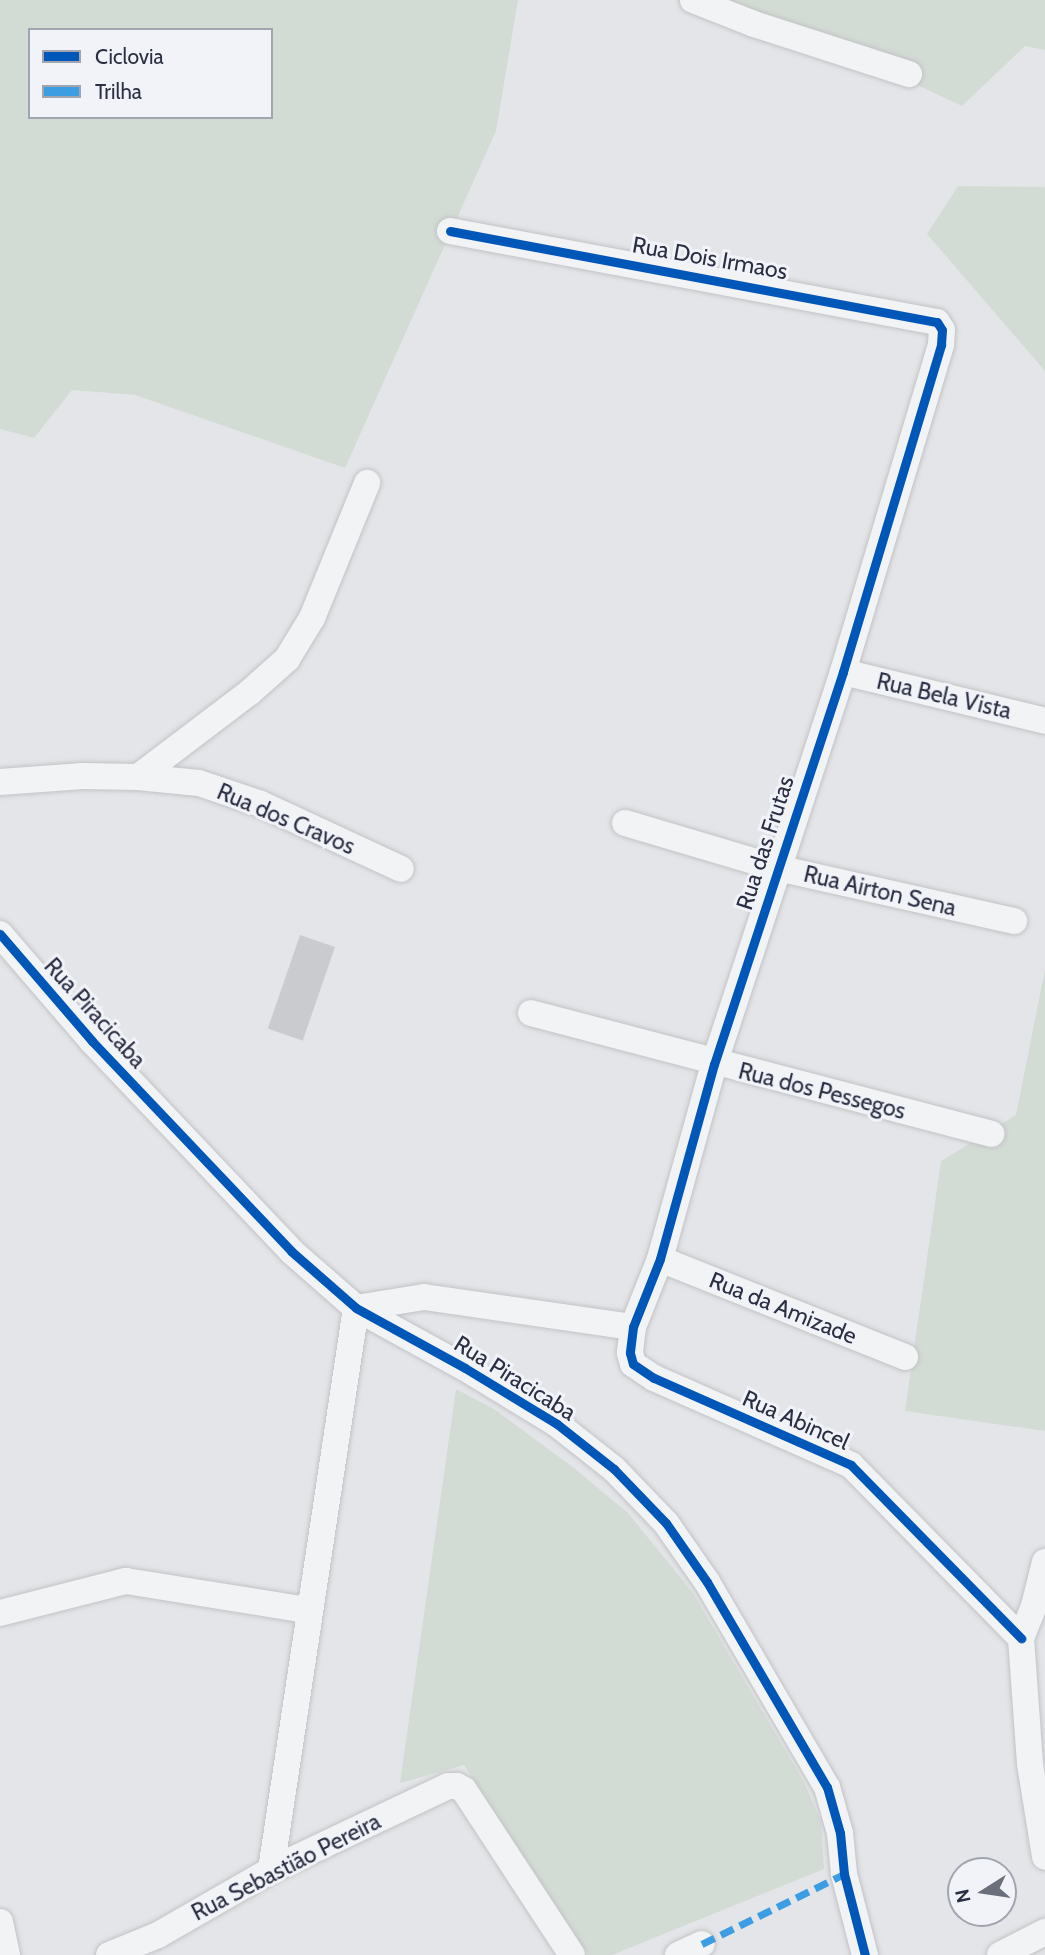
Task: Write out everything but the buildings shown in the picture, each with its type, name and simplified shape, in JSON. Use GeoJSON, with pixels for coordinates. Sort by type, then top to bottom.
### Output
{"type":"FeatureCollection","features":[{"type":"Feature","properties":{"kind":"street"},"geometry":{"type":"LineString","coordinates":[[693,0],[754,24],[909,74]]}},
{"type":"Feature","properties":{"kind":"street","name":"Rua Dois Irmaos"},"geometry":{"type":"LineString","coordinates":[[450,231],[937,322],[942,330],[941,345]]}},
{"type":"Feature","properties":{"kind":"street","name":"Rua das Frutas"},"geometry":{"type":"LineString","coordinates":[[631,1340],[660,1259],[714,1063],[843,672],[941,345]]}},
{"type":"Feature","properties":{"kind":"street"},"geometry":{"type":"LineString","coordinates":[[138,777],[250,692],[287,659],[312,618],[367,482]]}},
{"type":"Feature","properties":{"kind":"street","name":"Rua Bela Vista"},"geometry":{"type":"LineString","coordinates":[[843,672],[1045,720]]}},
{"type":"Feature","properties":{"kind":"street","name":"Rua dos Cravos"},"geometry":{"type":"LineString","coordinates":[[0,782],[83,776],[138,777],[200,783],[261,804],[401,869]]}},
{"type":"Feature","properties":{"kind":"street","name":"Rua Airton Sena"},"geometry":{"type":"LineString","coordinates":[[625,823],[777,868],[1014,921]]}},
{"type":"Feature","properties":{"kind":"street","name":"Rua Piracicaba"},"geometry":{"type":"LineString","coordinates":[[0,934],[92,1041],[255,1215],[356,1308],[465,1368],[557,1424],[614,1469],[666,1524],[707,1582],[827,1787],[840,1833],[844,1874],[865,1955]]}},
{"type":"Feature","properties":{"kind":"street","name":"Rua dos Pessegos"},"geometry":{"type":"LineString","coordinates":[[531,1013],[991,1134]]}},
{"type":"Feature","properties":{"kind":"street","name":"Rua da Amizade"},"geometry":{"type":"LineString","coordinates":[[660,1259],[905,1357]]}},
{"type":"Feature","properties":{"kind":"street"},"geometry":{"type":"LineString","coordinates":[[271,1870],[308,1610],[356,1308],[424,1297],[631,1340]]}},
{"type":"Feature","properties":{"kind":"street","name":"Rua Abincel"},"geometry":{"type":"LineString","coordinates":[[631,1340],[633,1364],[654,1378],[851,1465],[1021,1638]]}},
{"type":"Feature","properties":{"kind":"street"},"geometry":{"type":"LineString","coordinates":[[1045,1562],[1034,1606],[1021,1638],[1030,1764],[1045,1857]]}},
{"type":"Feature","properties":{"kind":"street"},"geometry":{"type":"LineString","coordinates":[[0,1613],[126,1581],[308,1610]]}},
{"type":"Feature","properties":{"kind":"street","name":"Rua Sebastião Pereira"},"geometry":{"type":"LineString","coordinates":[[109,1955],[158,1935],[271,1870],[448,1786],[464,1790],[572,1955]]}},
{"type":"Feature","properties":{"kind":"street"},"geometry":{"type":"LineString","coordinates":[[0,1922],[7,1955]]}},
{"type":"Feature","properties":{"kind":"street"},"geometry":{"type":"LineString","coordinates":[[1000,1955],[1045,1932]]}},
{"type":"Feature","properties":{"kind":"shaded area"},"geometry":{"type":"Polygon","coordinates":[[[0,0],[518,0],[496,131],[345,468],[135,395],[72,390],[34,438],[0,429],[0,0]]]}},
{"type":"Feature","properties":{"kind":"shaded area"},"geometry":{"type":"Polygon","coordinates":[[[723,0],[1045,0],[1045,50],[1025,46],[962,106],[860,58],[723,0]]]}},
{"type":"Feature","properties":{"kind":"shaded area"},"geometry":{"type":"Polygon","coordinates":[[[958,186],[1045,187],[1045,371],[927,234],[958,186]]]}},
{"type":"Feature","properties":{"kind":"shaded area"},"geometry":{"type":"Polygon","coordinates":[[[1045,969],[1045,1431],[905,1411],[941,1161],[1016,1115],[1045,969]]]}},
{"type":"Feature","properties":{"kind":"shaded area"},"geometry":{"type":"Polygon","coordinates":[[[456,1389],[494,1409],[574,1468],[628,1513],[693,1593],[804,1782],[821,1822],[824,1869],[612,1955],[588,1955],[464,1765],[400,1783],[456,1389]]]}},
{"type":"Feature","properties":{"kind":"marked path"},"geometry":{"type":"LineString","coordinates":[[702,1944],[844,1874]]}},
{"type":"Feature","properties":{"kind":"cycle path"},"geometry":{"type":"LineString","coordinates":[[450,231],[937,322],[942,330],[941,345],[843,672],[714,1064],[660,1259],[633,1327],[630,1353],[633,1364],[654,1378],[851,1465],[1021,1638]]}},
{"type":"Feature","properties":{"kind":"cycle path"},"geometry":{"type":"LineString","coordinates":[[0,934],[92,1041],[291,1251],[356,1308],[465,1368],[557,1424],[614,1469],[666,1523],[707,1582],[827,1787],[840,1833],[844,1874],[865,1955]]}}]}
